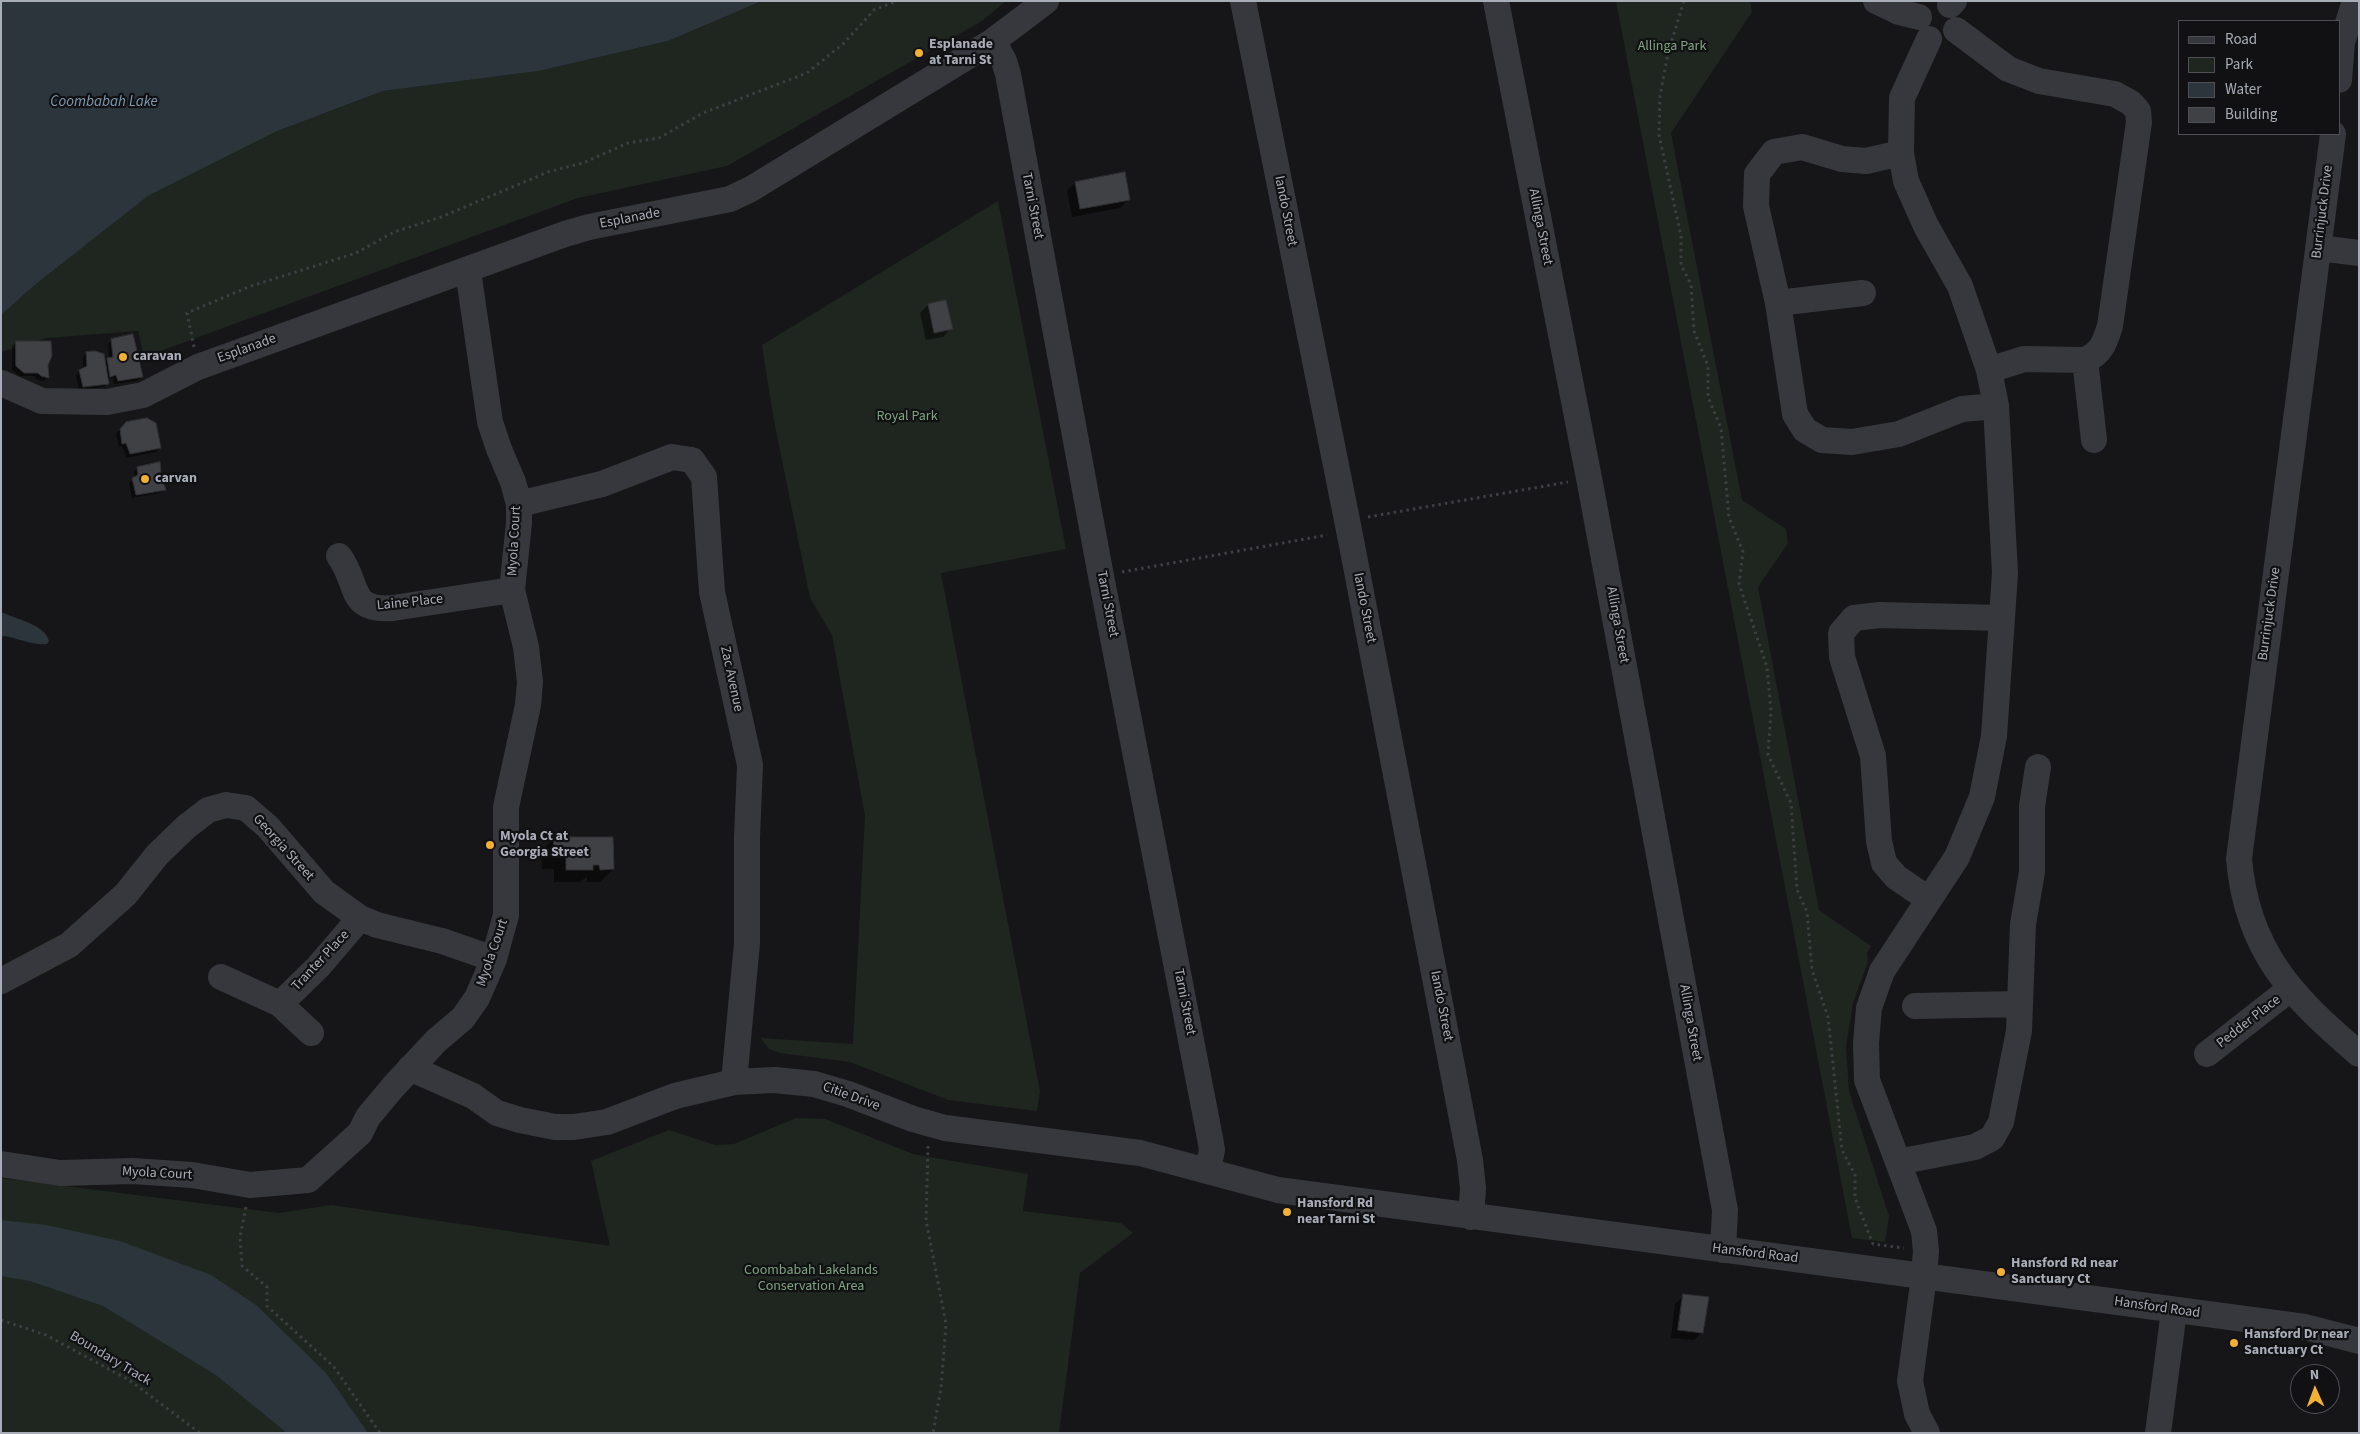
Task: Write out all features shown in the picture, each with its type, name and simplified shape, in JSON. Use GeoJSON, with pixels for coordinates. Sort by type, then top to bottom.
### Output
{"type":"FeatureCollection","features":[{"type":"Feature","properties":{"kind":"street","name":"Esplanade"},"geometry":{"type":"LineString","coordinates":[[1,383],[42,401],[107,402],[144,395],[190,371],[468,271],[534,245],[589,227],[730,199],[751,189],[993,41],[1046,1]]}},
{"type":"Feature","properties":{"kind":"street","name":"Iando Street"},"geometry":{"type":"LineString","coordinates":[[1243,1],[1348,525],[1470,1160],[1473,1188],[1471,1217]]}},
{"type":"Feature","properties":{"kind":"street","name":"Allinga Street"},"geometry":{"type":"LineString","coordinates":[[1496,1],[1590,478],[1725,1210],[1723,1250]]}},
{"type":"Feature","properties":{"kind":"street"},"geometry":{"type":"LineString","coordinates":[[1876,1],[1899,12],[1924,28],[1902,98],[1901,153],[1906,181],[1926,226],[1960,286],[1989,370],[1996,406],[2005,572],[1994,736],[1982,796],[1956,856],[1882,971],[1869,1008],[1866,1043],[1866,1080],[1924,1230],[1926,1263],[1910,1381],[1917,1414],[1927,1433]]}},
{"type":"Feature","properties":{"kind":"street"},"geometry":{"type":"LineString","coordinates":[[2340,67],[2342,42],[2355,1]]}},
{"type":"Feature","properties":{"kind":"street"},"geometry":{"type":"LineString","coordinates":[[1953,12],[2008,69],[2039,81],[2115,94],[2131,103],[2138,111],[2139,122],[2110,326],[2100,351],[2085,360],[2024,360],[1989,370]]}},
{"type":"Feature","properties":{"kind":"street","name":"Tarni Street"},"geometry":{"type":"LineString","coordinates":[[993,41],[1004,61],[1008,74],[1101,576],[1210,1138],[1212,1150],[1208,1170]]}},
{"type":"Feature","properties":{"kind":"street","name":"Burrinjuck Drive"},"geometry":{"type":"LineString","coordinates":[[2333,135],[2240,838],[2239,859],[2243,890],[2254,927],[2274,968],[2290,989],[2329,1029],[2359,1054]]}},
{"type":"Feature","properties":{"kind":"street"},"geometry":{"type":"LineString","coordinates":[[1901,153],[1866,161],[1842,159],[1802,147],[1774,152],[1757,174],[1756,206],[1778,303],[1795,414],[1805,430],[1822,440],[1852,442],[1899,434],[1962,409],[1996,406]]}},
{"type":"Feature","properties":{"kind":"street"},"geometry":{"type":"LineString","coordinates":[[2319,248],[2359,253]]}},
{"type":"Feature","properties":{"kind":"street","name":"Myola Court"},"geometry":{"type":"LineString","coordinates":[[1,1164],[60,1173],[133,1170],[192,1175],[250,1185],[308,1180],[360,1133],[372,1128],[415,1077],[454,1038],[463,1018],[477,998],[494,959],[506,915],[506,807],[530,695],[529,665],[512,590],[519,523],[518,504],[513,482],[490,422],[468,271]]}},
{"type":"Feature","properties":{"kind":"street"},"geometry":{"type":"LineString","coordinates":[[1778,303],[1863,293]]}},
{"type":"Feature","properties":{"kind":"street"},"geometry":{"type":"LineString","coordinates":[[2085,360],[2094,440]]}},
{"type":"Feature","properties":{"kind":"street","name":"Zac Avenue"},"geometry":{"type":"LineString","coordinates":[[518,504],[602,484],[672,457],[692,460],[704,477],[712,592],[750,765],[747,837],[747,943],[734,1082]]}},
{"type":"Feature","properties":{"kind":"street","name":"Laine Place"},"geometry":{"type":"LineString","coordinates":[[340,556],[350,574],[356,595],[367,607],[393,608],[512,590]]}},
{"type":"Feature","properties":{"kind":"street"},"geometry":{"type":"LineString","coordinates":[[1928,899],[1896,877],[1884,863],[1879,841],[1873,756],[1842,657],[1841,633],[1854,618],[1880,615],[2002,618]]}},
{"type":"Feature","properties":{"kind":"street"},"geometry":{"type":"LineString","coordinates":[[1898,1162],[1975,1147],[1992,1138],[1997,1132],[2004,1111],[2019,1031],[2023,924],[2032,872],[2032,806],[2038,767]]}},
{"type":"Feature","properties":{"kind":"street","name":"Georgia Street"},"geometry":{"type":"LineString","coordinates":[[1,981],[69,945],[126,894],[157,855],[186,827],[208,810],[226,805],[246,808],[268,827],[324,892],[360,918],[377,925],[442,942],[494,959]]}},
{"type":"Feature","properties":{"kind":"street","name":"Tranter Place"},"geometry":{"type":"LineString","coordinates":[[280,1004],[318,967],[360,918]]}},
{"type":"Feature","properties":{"kind":"street"},"geometry":{"type":"LineString","coordinates":[[221,977],[280,1004],[312,1033]]}},
{"type":"Feature","properties":{"kind":"street","name":"Pedder Place"},"geometry":{"type":"LineString","coordinates":[[2207,1054],[2290,989]]}},
{"type":"Feature","properties":{"kind":"street"},"geometry":{"type":"LineString","coordinates":[[1915,1006],[2020,1004]]}},
{"type":"Feature","properties":{"kind":"street","name":"Citie Drive"},"geometry":{"type":"LineString","coordinates":[[415,1077],[473,1096],[497,1113],[555,1127],[583,1126],[614,1120],[693,1091],[734,1082],[775,1080],[814,1084],[848,1094],[913,1119],[945,1128],[1140,1153],[1208,1170]]}},
{"type":"Feature","properties":{"kind":"street","name":"Hansford Road"},"geometry":{"type":"LineString","coordinates":[[1208,1170],[1278,1190],[1471,1217],[1723,1250],[1926,1263],[2174,1311],[2304,1327],[2359,1327]]}},
{"type":"Feature","properties":{"kind":"street"},"geometry":{"type":"LineString","coordinates":[[2158,1433],[2174,1311]]}},
{"type":"Feature","properties":{"kind":"street","name":"Hansford Road"},"geometry":{"type":"LineString","coordinates":[[2304,1327],[2359,1341]]}},
{"type":"Feature","properties":{"kind":"path"},"geometry":{"type":"LineString","coordinates":[[190,371],[187,313],[250,286],[356,253],[394,232],[441,217],[548,172],[583,163],[628,143],[659,138],[704,114],[807,73],[844,43],[874,10],[896,1]]}},
{"type":"Feature","properties":{"kind":"path"},"geometry":{"type":"LineString","coordinates":[[1684,1],[1668,53],[1660,96],[1659,135],[1680,236],[1681,265],[1691,284],[1694,331],[1708,366],[1708,397],[1721,428],[1729,518],[1743,552],[1739,584],[1767,667],[1772,711],[1768,755],[1791,802],[1798,890],[1807,912],[1812,970],[1828,1017],[1842,1150],[1855,1175],[1855,1198],[1873,1244],[1926,1263]]}},
{"type":"Feature","properties":{"kind":"path"},"geometry":{"type":"LineString","coordinates":[[1101,576],[1590,478]]}},
{"type":"Feature","properties":{"kind":"path"},"geometry":{"type":"LineString","coordinates":[[928,1144],[926,1220],[946,1324],[941,1388],[933,1433]]}},
{"type":"Feature","properties":{"kind":"path"},"geometry":{"type":"LineString","coordinates":[[250,1185],[240,1237],[242,1266],[267,1287],[267,1306],[334,1367],[380,1433]]}},
{"type":"Feature","properties":{"kind":"path","name":"Boundary Track"},"geometry":{"type":"LineString","coordinates":[[1,1320],[46,1335],[129,1380],[200,1433]]}},
{"type":"Feature","properties":{"kind":"green space"},"geometry":{"type":"Polygon","coordinates":[[[762,1],[1006,1],[982,21],[727,166],[578,198],[144,357],[138,331],[47,338],[1,352],[1,315],[36,284],[148,196],[275,132],[383,91],[539,71],[668,41],[762,1]]]}},
{"type":"Feature","properties":{"kind":"green space","name":"Allinga Park"},"geometry":{"type":"Polygon","coordinates":[[[1616,1],[1750,1],[1752,12],[1671,133],[1742,500],[1786,529],[1788,543],[1758,587],[1819,910],[1871,946],[1867,953],[1868,962],[1853,1003],[1846,1047],[1849,1091],[1889,1216],[1885,1242],[1852,1238],[1616,1]]]}},
{"type":"Feature","properties":{"kind":"green space","name":"Royal Park"},"geometry":{"type":"Polygon","coordinates":[[[998,201],[1066,549],[941,573],[1040,1091],[1037,1111],[948,1100],[850,1062],[780,1053],[769,1049],[760,1038],[853,1044],[865,816],[832,635],[810,598],[774,421],[762,345],[998,201]]]}},
{"type":"Feature","properties":{"kind":"green space","name":"Coombabah Lakelands Conservation Area"},"geometry":{"type":"Polygon","coordinates":[[[796,1118],[825,1119],[913,1154],[1028,1174],[1023,1211],[1121,1223],[1133,1233],[1080,1273],[1059,1433],[1,1433],[1,1178],[279,1213],[331,1205],[610,1246],[591,1161],[669,1130],[715,1145],[734,1144],[796,1118]]]}},
{"type":"Feature","properties":{"kind":"water","name":"Coombabah Lake"},"geometry":{"type":"Polygon","coordinates":[[[1,1],[762,1],[668,41],[539,71],[383,91],[275,132],[148,196],[36,284],[1,315],[1,1]]]}},
{"type":"Feature","properties":{"kind":"water"},"geometry":{"type":"Polygon","coordinates":[[[1,612],[36,626],[42,630],[49,641],[47,644],[42,644],[1,637],[1,612]]]}},
{"type":"Feature","properties":{"kind":"water"},"geometry":{"type":"Polygon","coordinates":[[[1,1220],[46,1225],[120,1241],[211,1275],[256,1305],[326,1373],[368,1433],[287,1433],[216,1375],[103,1306],[30,1281],[1,1276],[1,1220]]]}},
{"type":"Feature","properties":{"kind":"building"},"geometry":{"type":"Polygon","coordinates":[[[1125,172],[1130,200],[1080,209],[1075,182],[1125,172]]]}},
{"type":"Feature","properties":{"kind":"building"},"geometry":{"type":"Polygon","coordinates":[[[946,300],[953,329],[934,333],[928,304],[946,300]]]}},
{"type":"Feature","properties":{"kind":"building","name":"caravan"},"geometry":{"type":"Polygon","coordinates":[[[133,334],[143,377],[118,381],[116,375],[110,377],[107,358],[113,357],[111,339],[133,334]]]}},
{"type":"Feature","properties":{"kind":"building"},"geometry":{"type":"Polygon","coordinates":[[[16,341],[51,341],[52,356],[48,365],[49,378],[38,373],[24,373],[16,366],[16,341]]]}},
{"type":"Feature","properties":{"kind":"building","name":"caravan"},"geometry":{"type":"Polygon","coordinates":[[[95,351],[104,354],[109,384],[83,387],[79,370],[87,366],[86,352],[95,351]]]}},
{"type":"Feature","properties":{"kind":"building"},"geometry":{"type":"Polygon","coordinates":[[[147,418],[156,423],[161,448],[130,454],[126,443],[122,444],[120,429],[126,422],[147,418]]]}},
{"type":"Feature","properties":{"kind":"building","name":"carvan"},"geometry":{"type":"Polygon","coordinates":[[[160,462],[161,472],[158,473],[159,480],[162,479],[166,490],[136,495],[132,478],[138,475],[137,467],[160,462]]]}},
{"type":"Feature","properties":{"kind":"building"},"geometry":{"type":"Polygon","coordinates":[[[554,837],[613,837],[614,869],[600,870],[599,865],[593,865],[593,870],[566,870],[566,857],[554,857],[554,837]]]}},
{"type":"Feature","properties":{"kind":"building"},"geometry":{"type":"Polygon","coordinates":[[[1683,1294],[1709,1297],[1703,1333],[1678,1330],[1683,1294]]]}},
{"type":"Feature","properties":{"kind":"place","name":"Esplanade at Tarni St"},"geometry":{"type":"Point","coordinates":[919,53]}},
{"type":"Feature","properties":{"kind":"place","name":"caravan"},"geometry":{"type":"Point","coordinates":[123,357]}},
{"type":"Feature","properties":{"kind":"place","name":"carvan"},"geometry":{"type":"Point","coordinates":[145,479]}},
{"type":"Feature","properties":{"kind":"place","name":"Myola Ct at Georgia Street"},"geometry":{"type":"Point","coordinates":[490,845]}},
{"type":"Feature","properties":{"kind":"place","name":"Hansford Rd near Tarni St"},"geometry":{"type":"Point","coordinates":[1287,1212]}},
{"type":"Feature","properties":{"kind":"place","name":"Hansford Rd near Sanctuary Ct"},"geometry":{"type":"Point","coordinates":[2001,1272]}},
{"type":"Feature","properties":{"kind":"place","name":"Hansford Dr near Sanctuary Ct"},"geometry":{"type":"Point","coordinates":[2234,1343]}}]}
